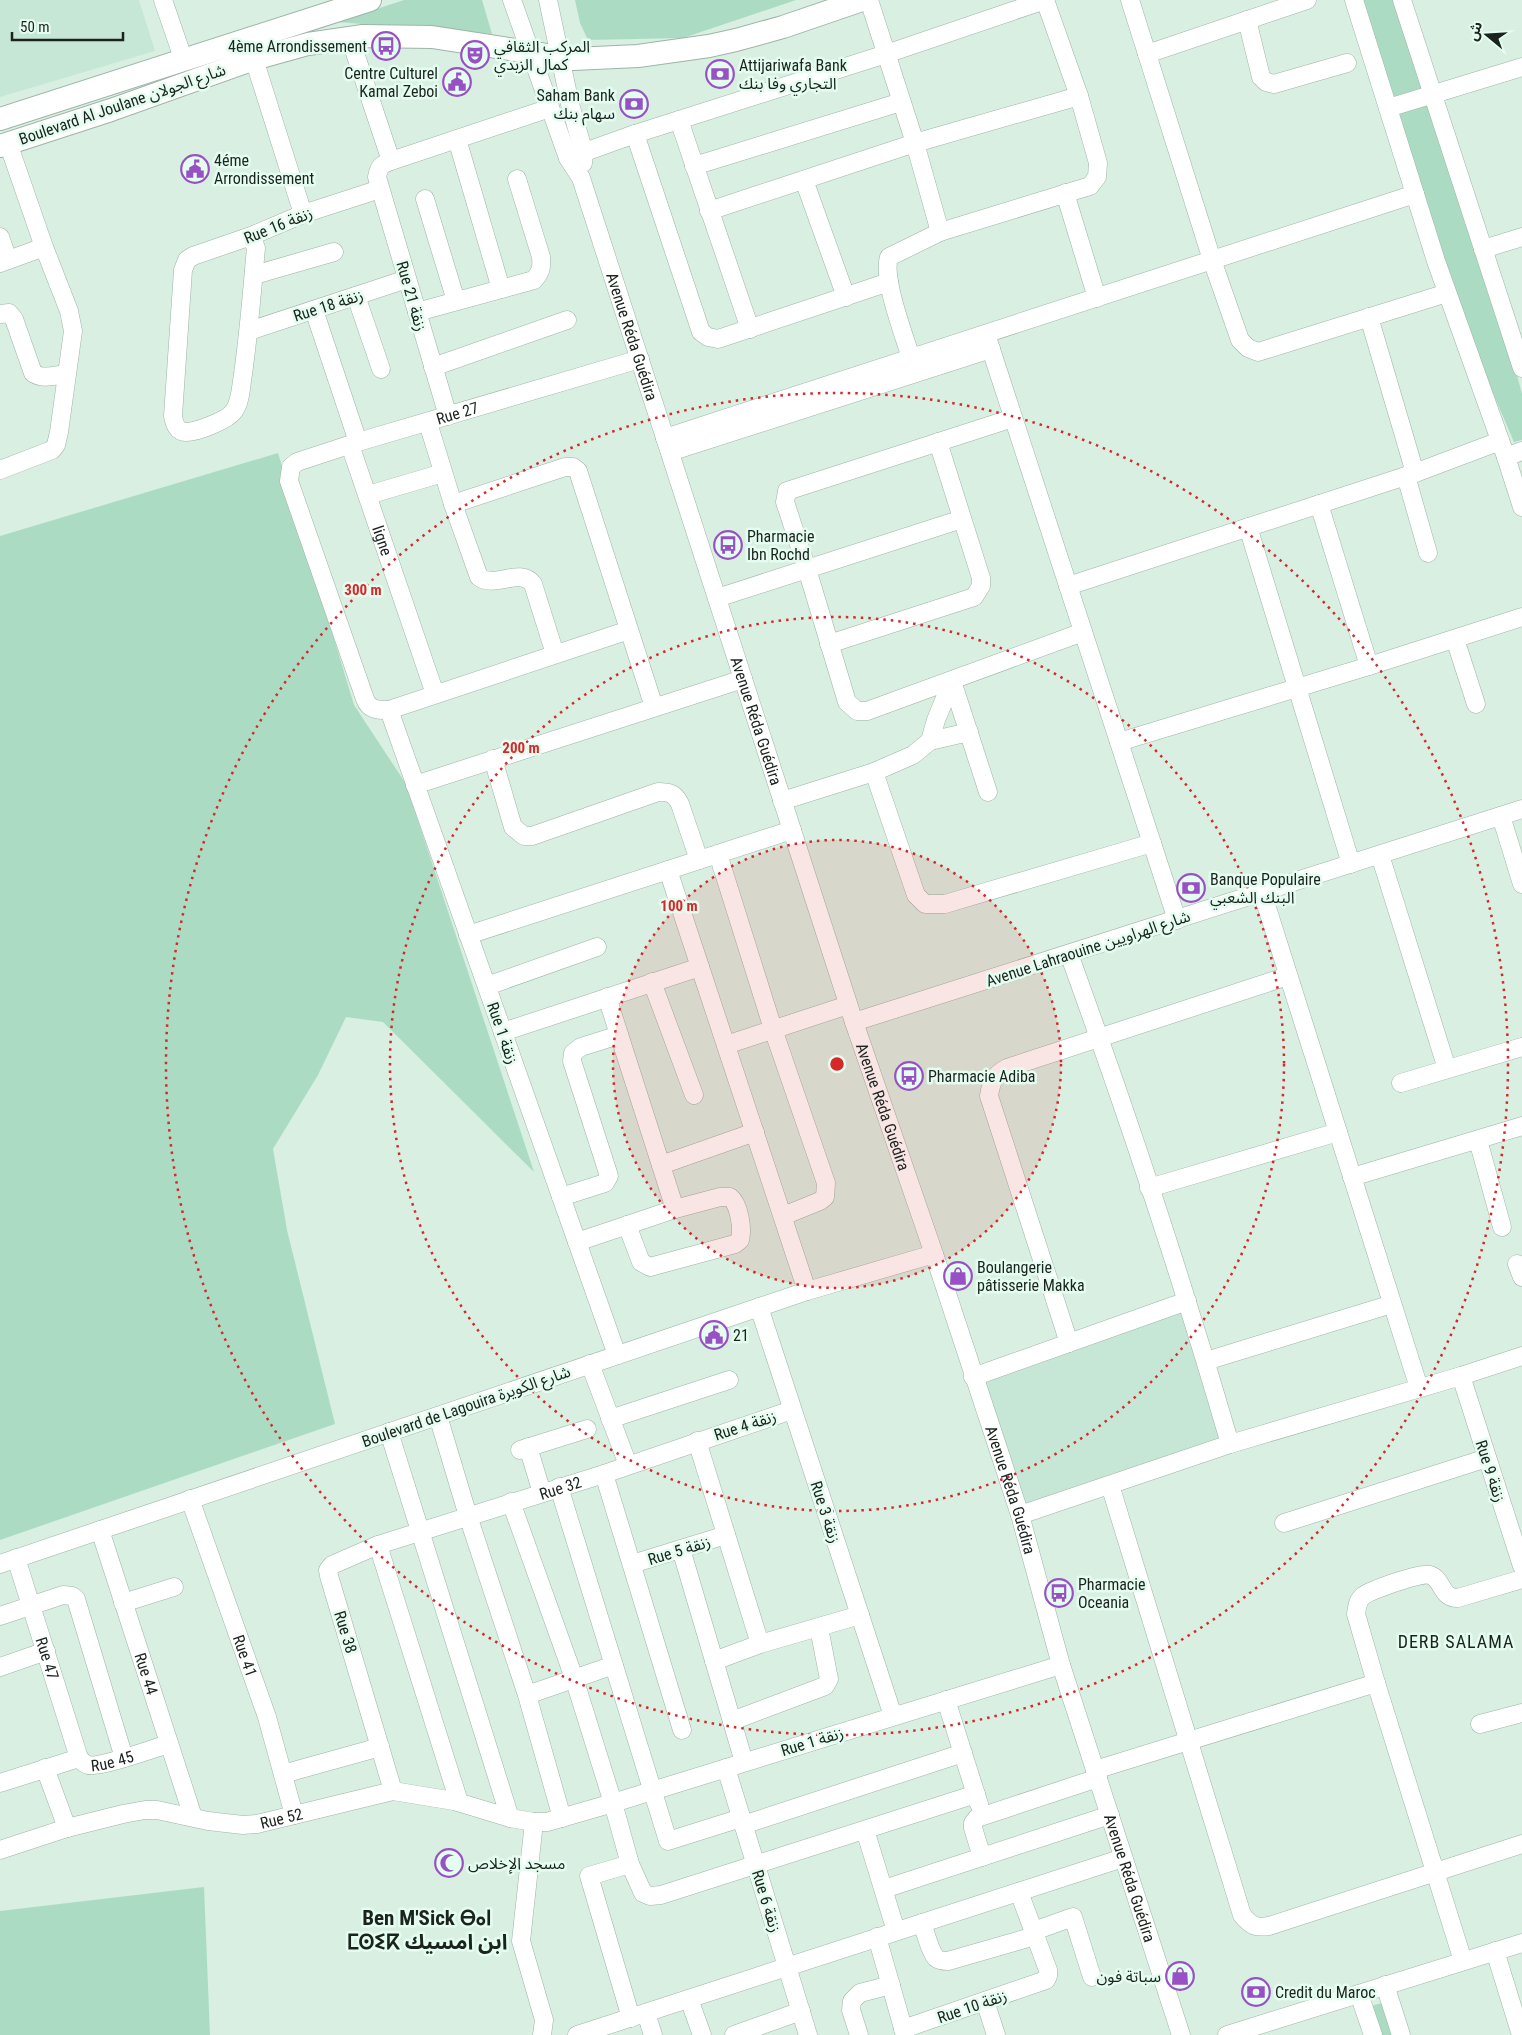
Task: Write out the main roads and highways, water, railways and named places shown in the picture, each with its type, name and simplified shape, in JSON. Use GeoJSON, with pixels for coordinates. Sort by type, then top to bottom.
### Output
{"type":"FeatureCollection","features":[{"type":"Feature","properties":{"kind":"main road","name":"Boulevard Al Joulane شارع الجولان"},"geometry":{"type":"LineString","coordinates":[[0,119],[370,0]]}},
{"type":"Feature","properties":{"kind":"main road","name":"Boulevard Al Joulane شارع الجولان"},"geometry":{"type":"LineString","coordinates":[[4,145],[254,59],[308,44],[350,38],[383,36],[432,38],[560,58],[587,59],[638,56],[709,46],[783,27],[862,0]]}},
{"type":"Feature","properties":{"kind":"place","name":"4ème Arrondissement"},"geometry":{"type":"Point","coordinates":[386,46]}},
{"type":"Feature","properties":{"kind":"place","name":"المركب الثقافي كمال الزبدي"},"geometry":{"type":"Point","coordinates":[475,55]}},
{"type":"Feature","properties":{"kind":"place","name":"Attijariwafa Bank التجاري وفا بنك"},"geometry":{"type":"Point","coordinates":[720,74]}},
{"type":"Feature","properties":{"kind":"place","name":"Centre Culturel Kamal Zeboi"},"geometry":{"type":"Point","coordinates":[457,82]}},
{"type":"Feature","properties":{"kind":"place","name":"Saham Bank سهام بنك"},"geometry":{"type":"Point","coordinates":[634,104]}},
{"type":"Feature","properties":{"kind":"place","name":"4éme Arrondissement"},"geometry":{"type":"Point","coordinates":[195,169]}},
{"type":"Feature","properties":{"kind":"place","name":"Pharmacie Ibn Rochd"},"geometry":{"type":"Point","coordinates":[728,545]}},
{"type":"Feature","properties":{"kind":"place","name":"Banque Populaire البنك الشعبي"},"geometry":{"type":"Point","coordinates":[1191,888]}},
{"type":"Feature","properties":{"kind":"place","name":"Pharmacie Adiba"},"geometry":{"type":"Point","coordinates":[909,1076]}},
{"type":"Feature","properties":{"kind":"place","name":"Boulangerie pâtisserie Makka"},"geometry":{"type":"Point","coordinates":[958,1276]}},
{"type":"Feature","properties":{"kind":"place","name":"21"},"geometry":{"type":"Point","coordinates":[714,1335]}},
{"type":"Feature","properties":{"kind":"place","name":"Pharmacie Oceania"},"geometry":{"type":"Point","coordinates":[1059,1593]}},
{"type":"Feature","properties":{"kind":"place","name":"مسجد الإخلاص"},"geometry":{"type":"Point","coordinates":[449,1863]}},
{"type":"Feature","properties":{"kind":"place","name":"سباتة فون"},"geometry":{"type":"Point","coordinates":[1180,1976]}},
{"type":"Feature","properties":{"kind":"place","name":"Credit du Maroc"},"geometry":{"type":"Point","coordinates":[1256,1992]}},
{"type":"Feature","properties":{"kind":"district","name":"DERB SALAMA"},"geometry":{"type":"Point","coordinates":[1456,1642]}},
{"type":"Feature","properties":{"kind":"district","name":"Ben M'Sick ⴱⴰⵏ ⵎⵙⵉⴽ ابن امسيك"},"geometry":{"type":"Point","coordinates":[427,1930]}}]}
